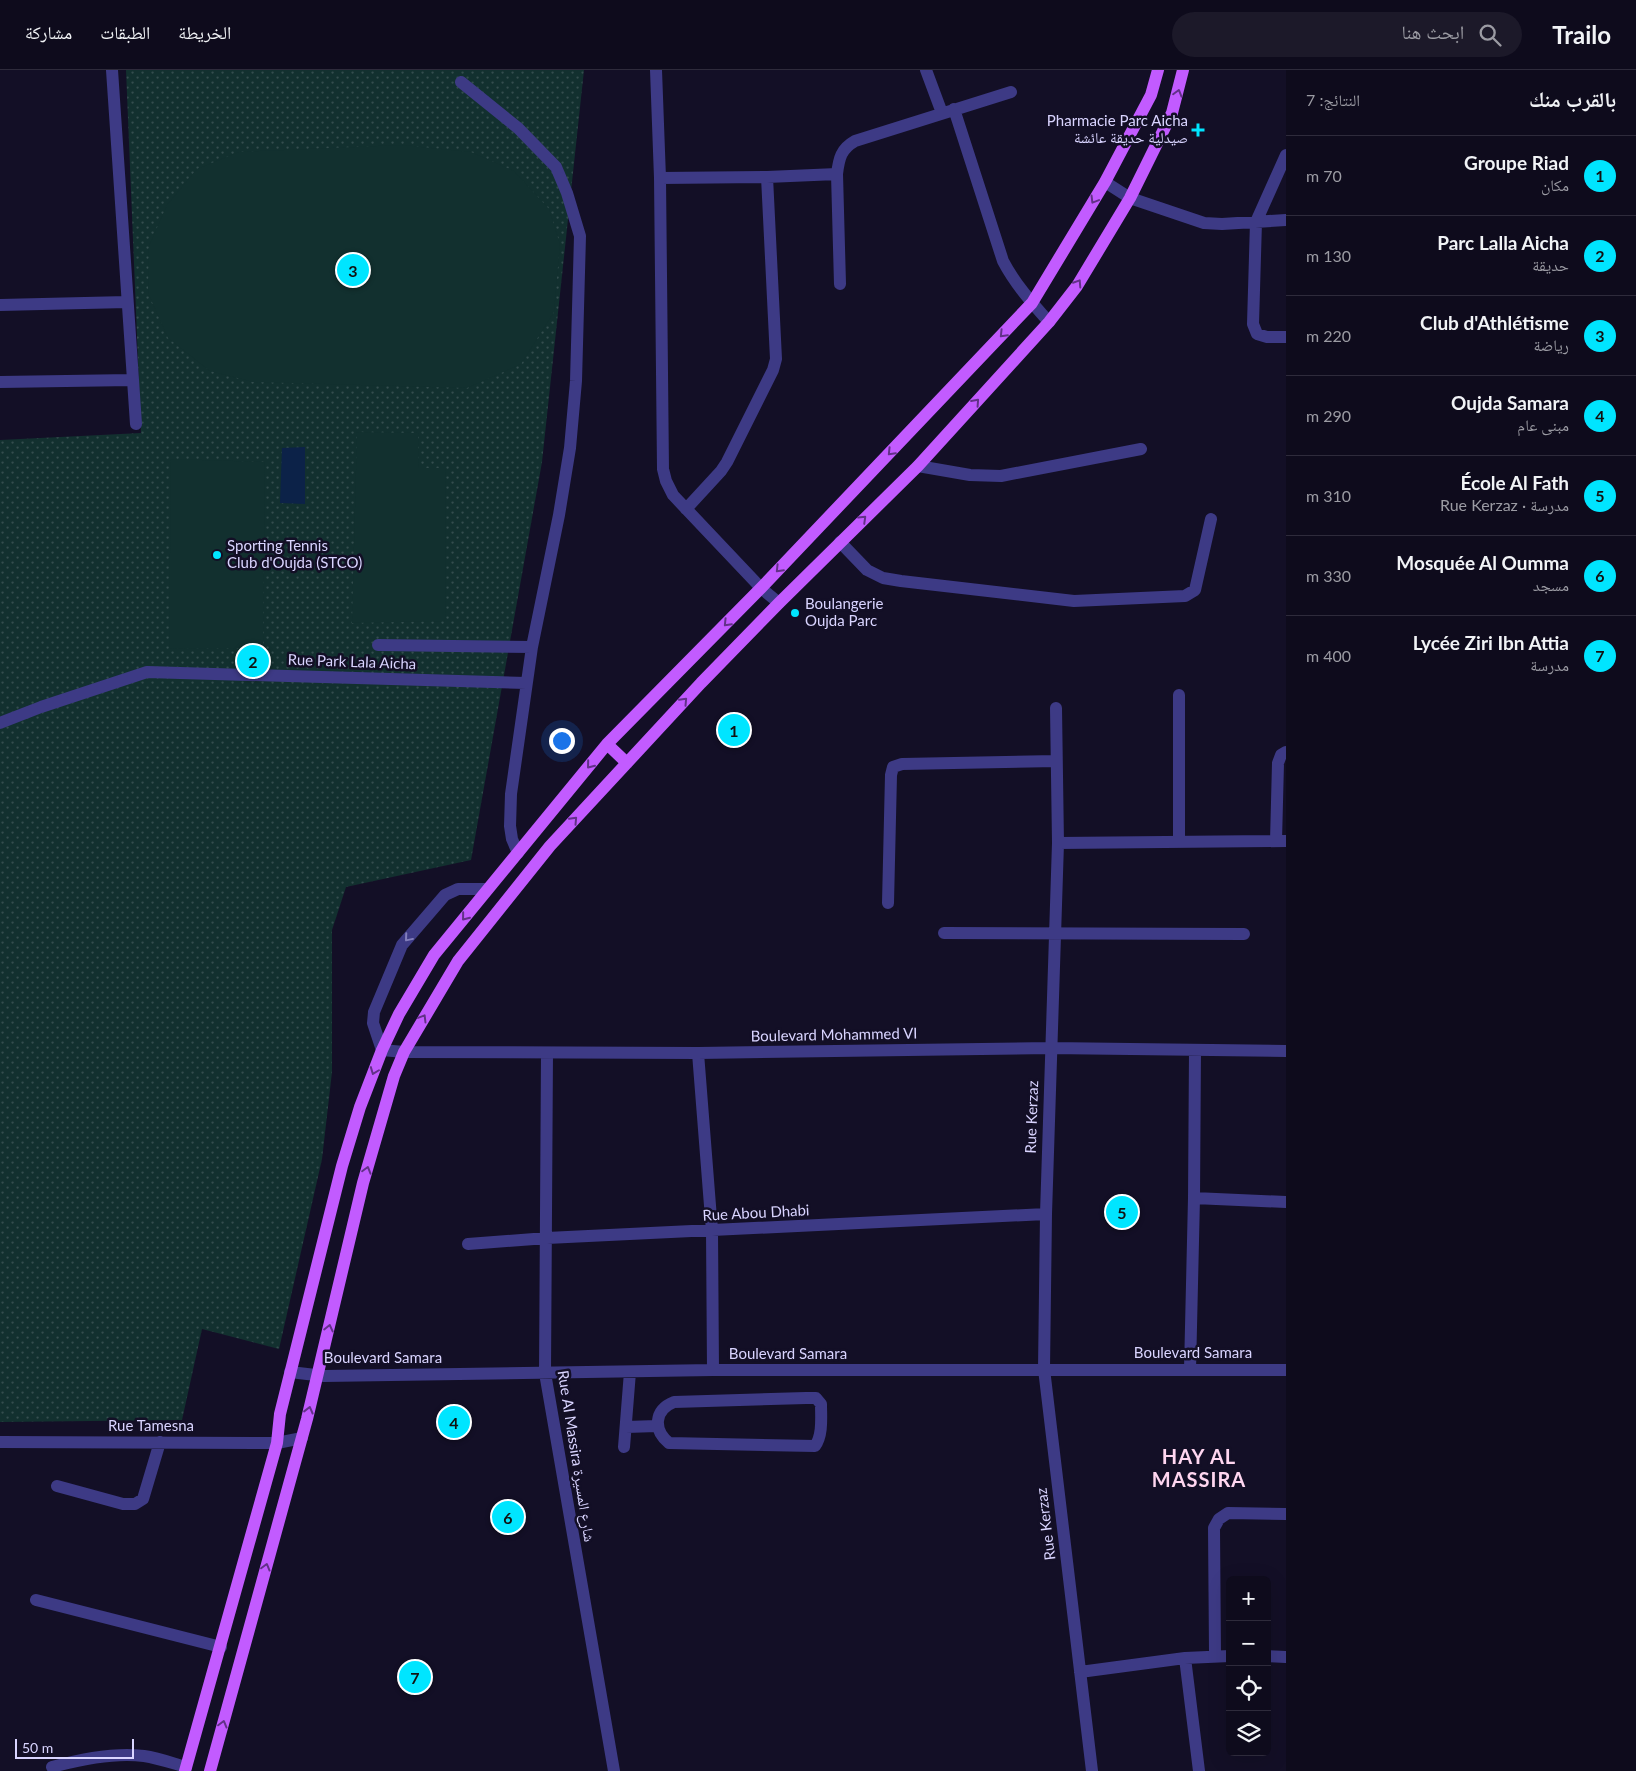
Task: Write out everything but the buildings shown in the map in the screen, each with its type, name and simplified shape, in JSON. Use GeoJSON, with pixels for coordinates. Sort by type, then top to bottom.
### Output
{"type":"FeatureCollection","features":[{"type":"Feature","properties":{"kind":"main road"},"geometry":{"type":"LineString","coordinates":[[185,1769],[277,1443],[280,1414],[342,1166],[360,1107],[382,1050],[399,1014],[434,955],[607,744],[761,588],[1032,303],[1105,182],[1152,95],[1158,70]]}},
{"type":"Feature","properties":{"kind":"main road"},"geometry":{"type":"LineString","coordinates":[[210,1771],[302,1438],[363,1183],[394,1076],[404,1052],[458,961],[550,846],[778,603],[918,466],[1049,322],[1077,286],[1130,198],[1172,113],[1184,70]]}},
{"type":"Feature","properties":{"kind":"main road"},"geometry":{"type":"LineString","coordinates":[[607,744],[627,763]]}},
{"type":"Feature","properties":{"kind":"main road"},"geometry":{"type":"LineString","coordinates":[[536,832],[550,846]]}},
{"type":"Feature","properties":{"kind":"street"},"geometry":{"type":"LineString","coordinates":[[112,70],[126,302],[136,424]]}},
{"type":"Feature","properties":{"kind":"street"},"geometry":{"type":"LineString","coordinates":[[656,70],[660,178],[663,469],[666,481],[673,495],[761,588],[778,603]]}},
{"type":"Feature","properties":{"kind":"street"},"geometry":{"type":"LineString","coordinates":[[926,70],[948,111],[1003,262],[1011,276],[1049,322]]}},
{"type":"Feature","properties":{"kind":"street"},"geometry":{"type":"LineString","coordinates":[[461,82],[518,128],[556,167],[567,193],[580,236],[576,381],[570,448],[559,515],[532,646],[510,811],[512,840],[518,853]]}},
{"type":"Feature","properties":{"kind":"street"},"geometry":{"type":"LineString","coordinates":[[840,284],[837,174],[840,155],[846,146],[850,143],[1011,92]]}},
{"type":"Feature","properties":{"kind":"street"},"geometry":{"type":"LineString","coordinates":[[1286,155],[1256,222],[1254,324],[1257,334],[1267,337],[1286,337]]}},
{"type":"Feature","properties":{"kind":"street"},"geometry":{"type":"LineString","coordinates":[[660,178],[837,174]]}},
{"type":"Feature","properties":{"kind":"street"},"geometry":{"type":"LineString","coordinates":[[686,509],[727,462],[773,370],[776,359],[767,177]]}},
{"type":"Feature","properties":{"kind":"street"},"geometry":{"type":"LineString","coordinates":[[1105,182],[1130,198],[1204,223],[1222,224],[1286,220]]}},
{"type":"Feature","properties":{"kind":"street"},"geometry":{"type":"LineString","coordinates":[[0,305],[126,302]]}},
{"type":"Feature","properties":{"kind":"street"},"geometry":{"type":"LineString","coordinates":[[0,382],[132,380]]}},
{"type":"Feature","properties":{"kind":"street"},"geometry":{"type":"LineString","coordinates":[[918,466],[970,475],[1001,476],[1141,449]]}},
{"type":"Feature","properties":{"kind":"street"},"geometry":{"type":"LineString","coordinates":[[840,542],[868,570],[883,578],[901,581],[1052,600],[1185,596],[1195,590],[1212,519]]}},
{"type":"Feature","properties":{"kind":"street"},"geometry":{"type":"LineString","coordinates":[[378,646],[532,646]]}},
{"type":"Feature","properties":{"kind":"street","name":"Rue Park Lala Aicha"},"geometry":{"type":"LineString","coordinates":[[0,723],[41,707],[147,672],[526,683]]}},
{"type":"Feature","properties":{"kind":"street"},"geometry":{"type":"LineString","coordinates":[[1179,695],[1179,841]]}},
{"type":"Feature","properties":{"kind":"street","name":"Rue Kerzaz"},"geometry":{"type":"LineString","coordinates":[[1056,708],[1058,843],[1050,1048],[1044,1369],[1092,1771]]}},
{"type":"Feature","properties":{"kind":"street"},"geometry":{"type":"LineString","coordinates":[[1058,843],[1281,841],[1278,763],[1281,755],[1286,752]]}},
{"type":"Feature","properties":{"kind":"street"},"geometry":{"type":"LineString","coordinates":[[888,903],[891,775],[893,767],[902,764],[1056,762]]}},
{"type":"Feature","properties":{"kind":"street"},"geometry":{"type":"LineString","coordinates":[[382,1050],[373,1024],[374,1012],[402,945],[445,894],[458,889],[488,889]]}},
{"type":"Feature","properties":{"kind":"street"},"geometry":{"type":"LineString","coordinates":[[944,933],[1244,934]]}},
{"type":"Feature","properties":{"kind":"street","name":"Boulevard Mohammed VI"},"geometry":{"type":"LineString","coordinates":[[382,1050],[404,1052],[547,1053],[698,1053],[1050,1048],[1286,1051]]}},
{"type":"Feature","properties":{"kind":"street"},"geometry":{"type":"LineString","coordinates":[[1190,1370],[1195,1050]]}},
{"type":"Feature","properties":{"kind":"street","name":"Rue Al Massira شارع المسيرة"},"geometry":{"type":"LineString","coordinates":[[547,1053],[547,1238],[544,1374],[614,1771]]}},
{"type":"Feature","properties":{"kind":"street"},"geometry":{"type":"LineString","coordinates":[[698,1053],[712,1231],[713,1370]]}},
{"type":"Feature","properties":{"kind":"street"},"geometry":{"type":"LineString","coordinates":[[1194,1198],[1286,1202]]}},
{"type":"Feature","properties":{"kind":"street","name":"Rue Abou Dhabi"},"geometry":{"type":"LineString","coordinates":[[468,1244],[547,1238],[1046,1214]]}},
{"type":"Feature","properties":{"kind":"street","name":"Boulevard Samara"},"geometry":{"type":"LineString","coordinates":[[290,1372],[318,1375],[544,1374],[713,1370],[1286,1370]]}},
{"type":"Feature","properties":{"kind":"street"},"geometry":{"type":"LineString","coordinates":[[624,1447],[630,1372]]}},
{"type":"Feature","properties":{"kind":"street"},"geometry":{"type":"LineString","coordinates":[[816,1398],[821,1404],[819,1441],[815,1446],[669,1443],[662,1438],[657,1426],[661,1412],[666,1405],[674,1402],[816,1398]]}},
{"type":"Feature","properties":{"kind":"street"},"geometry":{"type":"LineString","coordinates":[[626,1427],[657,1426]]}},
{"type":"Feature","properties":{"kind":"street","name":"Rue Tamesna"},"geometry":{"type":"LineString","coordinates":[[0,1442],[277,1443],[302,1438]]}},
{"type":"Feature","properties":{"kind":"street"},"geometry":{"type":"LineString","coordinates":[[57,1486],[124,1504],[135,1504],[143,1499],[160,1442]]}},
{"type":"Feature","properties":{"kind":"street"},"geometry":{"type":"LineString","coordinates":[[1215,1655],[1214,1528],[1216,1523],[1219,1518],[1228,1513],[1286,1514]]}},
{"type":"Feature","properties":{"kind":"street"},"geometry":{"type":"LineString","coordinates":[[36,1600],[220,1647]]}},
{"type":"Feature","properties":{"kind":"street"},"geometry":{"type":"LineString","coordinates":[[1080,1672],[1185,1658],[1226,1656]]}},
{"type":"Feature","properties":{"kind":"street"},"geometry":{"type":"LineString","coordinates":[[1271,1656],[1286,1657]]}},
{"type":"Feature","properties":{"kind":"street"},"geometry":{"type":"LineString","coordinates":[[1185,1658],[1199,1771]]}},
{"type":"Feature","properties":{"kind":"street"},"geometry":{"type":"LineString","coordinates":[[52,1767],[70,1762],[124,1755],[145,1756],[185,1769]]}},
{"type":"Feature","properties":{"kind":"green space"},"geometry":{"type":"Polygon","coordinates":[[[126,70],[584,70],[542,462],[471,860],[346,887],[332,930],[332,1072],[322,1159],[279,1349],[202,1329],[182,1420],[0,1422],[0,440],[141,433],[126,70]]]}},
{"type":"Feature","properties":{"kind":"green space"},"geometry":{"type":"Polygon","coordinates":[[[402,145],[471,152],[514,171],[549,209],[560,244],[554,312],[521,364],[467,388],[253,382],[210,371],[168,338],[148,293],[149,246],[167,205],[197,169],[239,152],[402,145]]]}},
{"type":"Feature","properties":{"kind":"green space","name":"Sporting Tennis Club d'Oujda (STCO)"},"geometry":{"type":"Polygon","coordinates":[[[357,432],[418,433],[419,468],[446,468],[445,621],[352,623],[357,432]]]}},
{"type":"Feature","properties":{"kind":"green space","name":"Sporting Tennis Club d'Oujda (STCO)"},"geometry":{"type":"Polygon","coordinates":[[[171,459],[265,462],[263,648],[169,649],[171,459]]]}},
{"type":"Feature","properties":{"kind":"water"},"geometry":{"type":"Polygon","coordinates":[[[305,447],[305,504],[280,503],[282,448],[305,447]]]}},
{"type":"Feature","properties":{"kind":"place","name":"Pharmacie Parc Aicha صيدلية حديقة عائشة"},"geometry":{"type":"Point","coordinates":[1198,130]}},
{"type":"Feature","properties":{"kind":"place","name":"Club d'Athlétisme"},"geometry":{"type":"Point","coordinates":[353,270]}},
{"type":"Feature","properties":{"kind":"place","name":"Sporting Tennis Club d'Oujda (STCO)"},"geometry":{"type":"Point","coordinates":[217,555]}},
{"type":"Feature","properties":{"kind":"place","name":"Boulangerie Oujda Parc"},"geometry":{"type":"Point","coordinates":[795,613]}},
{"type":"Feature","properties":{"kind":"place","name":"Parc Lalla Aicha"},"geometry":{"type":"Point","coordinates":[253,661]}},
{"type":"Feature","properties":{"kind":"place","name":"Groupe Riad"},"geometry":{"type":"Point","coordinates":[734,730]}},
{"type":"Feature","properties":{"kind":"place","name":"École Al Fath"},"geometry":{"type":"Point","coordinates":[1122,1212]}},
{"type":"Feature","properties":{"kind":"place","name":"Oujda Samara"},"geometry":{"type":"Point","coordinates":[454,1422]}},
{"type":"Feature","properties":{"kind":"place","name":"Mosquée Al Oumma"},"geometry":{"type":"Point","coordinates":[508,1517]}},
{"type":"Feature","properties":{"kind":"place","name":"Lycée Ziri Ibn Attia"},"geometry":{"type":"Point","coordinates":[415,1677]}},
{"type":"Feature","properties":{"kind":"district","name":"HAY AL MASSIRA"},"geometry":{"type":"Point","coordinates":[1199,1468]}}]}
